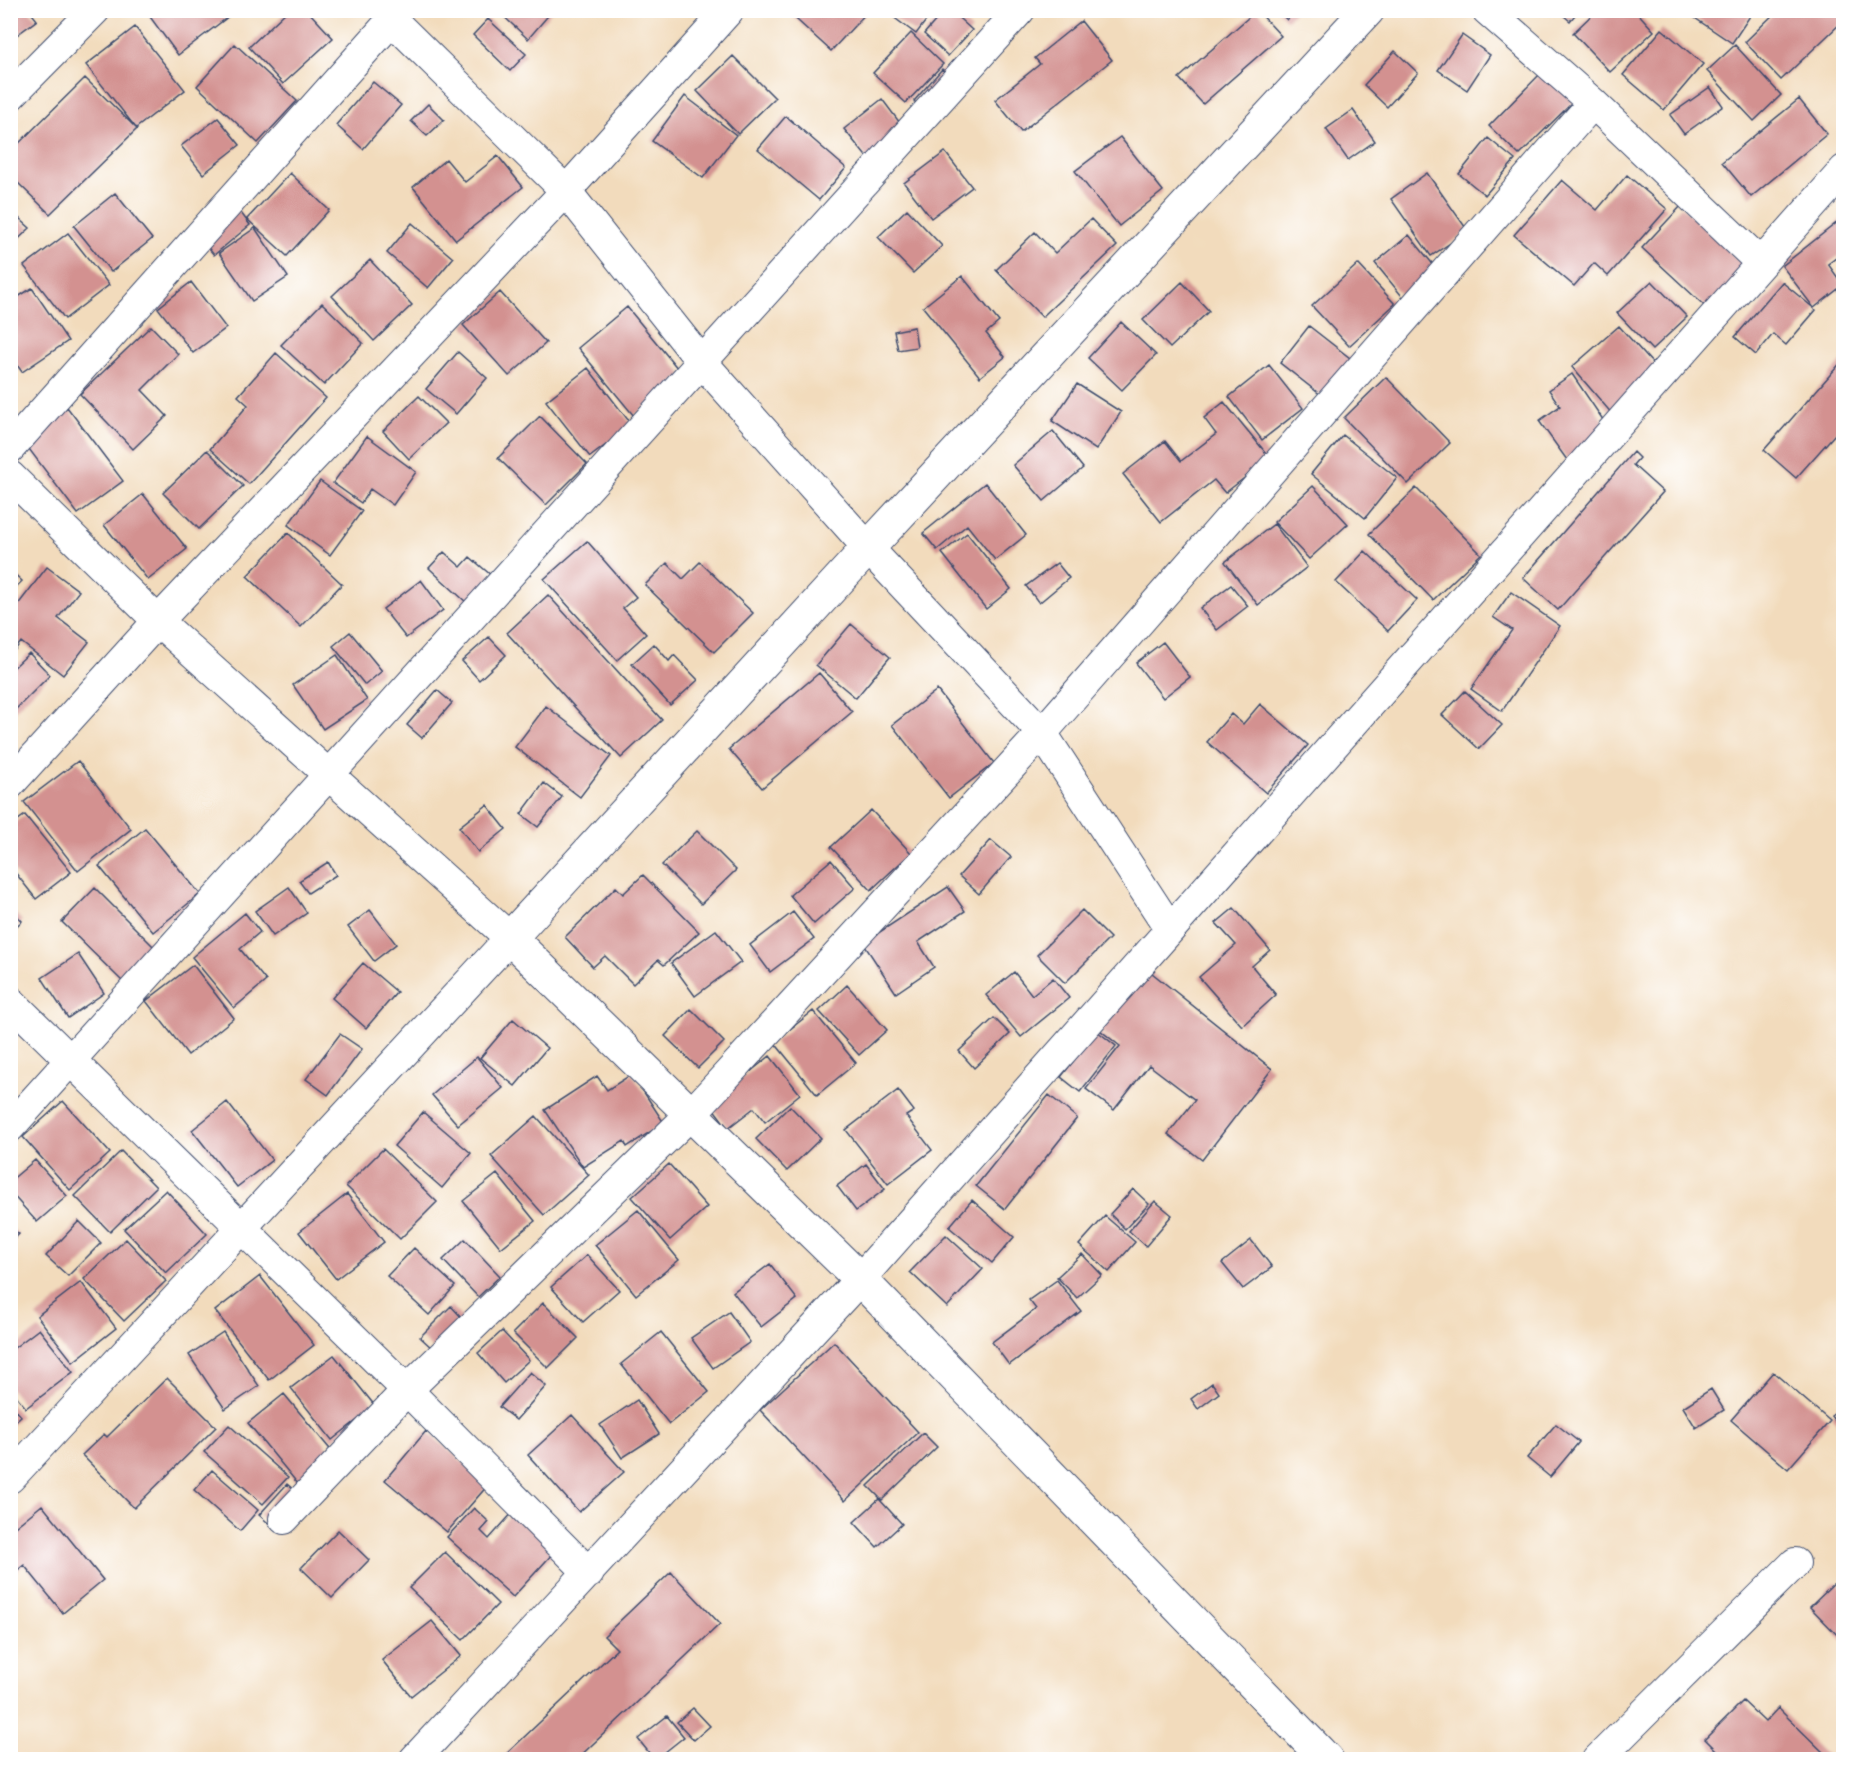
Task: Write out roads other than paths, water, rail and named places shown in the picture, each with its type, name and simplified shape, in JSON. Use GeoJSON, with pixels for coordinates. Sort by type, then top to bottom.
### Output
{"type":"FeatureCollection","features":[{"type":"Feature","properties":{"kind":"street"},"geometry":{"type":"LineString","coordinates":[[10,96],[95,10]]}},
{"type":"Feature","properties":{"kind":"street"},"geometry":{"type":"LineString","coordinates":[[10,784],[158,621],[566,191],[729,10]]}},
{"type":"Feature","properties":{"kind":"street"},"geometry":{"type":"LineString","coordinates":[[10,1127],[1020,10]]}},
{"type":"Feature","properties":{"kind":"street"},"geometry":{"type":"LineString","coordinates":[[10,1478],[1368,10]]}},
{"type":"Feature","properties":{"kind":"street"},"geometry":{"type":"LineString","coordinates":[[1487,10],[1593,103],[1761,263]]}},
{"type":"Feature","properties":{"kind":"street"},"geometry":{"type":"LineString","coordinates":[[10,448],[392,20],[566,191],[701,362],[868,548],[1042,733],[1170,929]]}},
{"type":"Feature","properties":{"kind":"street"},"geometry":{"type":"LineString","coordinates":[[284,1519],[407,1390],[691,1114],[1042,733],[1593,103]]}},
{"type":"Feature","properties":{"kind":"street"},"geometry":{"type":"LineString","coordinates":[[414,1760],[860,1279],[1844,170]]}},
{"type":"Feature","properties":{"kind":"street"},"geometry":{"type":"LineString","coordinates":[[10,476],[158,621],[510,938],[860,1279],[1321,1758]]}},
{"type":"Feature","properties":{"kind":"street"},"geometry":{"type":"LineString","coordinates":[[10,1001],[407,1390],[589,1573]]}},
{"type":"Feature","properties":{"kind":"street"},"geometry":{"type":"LineString","coordinates":[[1597,1760],[1795,1563]]}}]}
